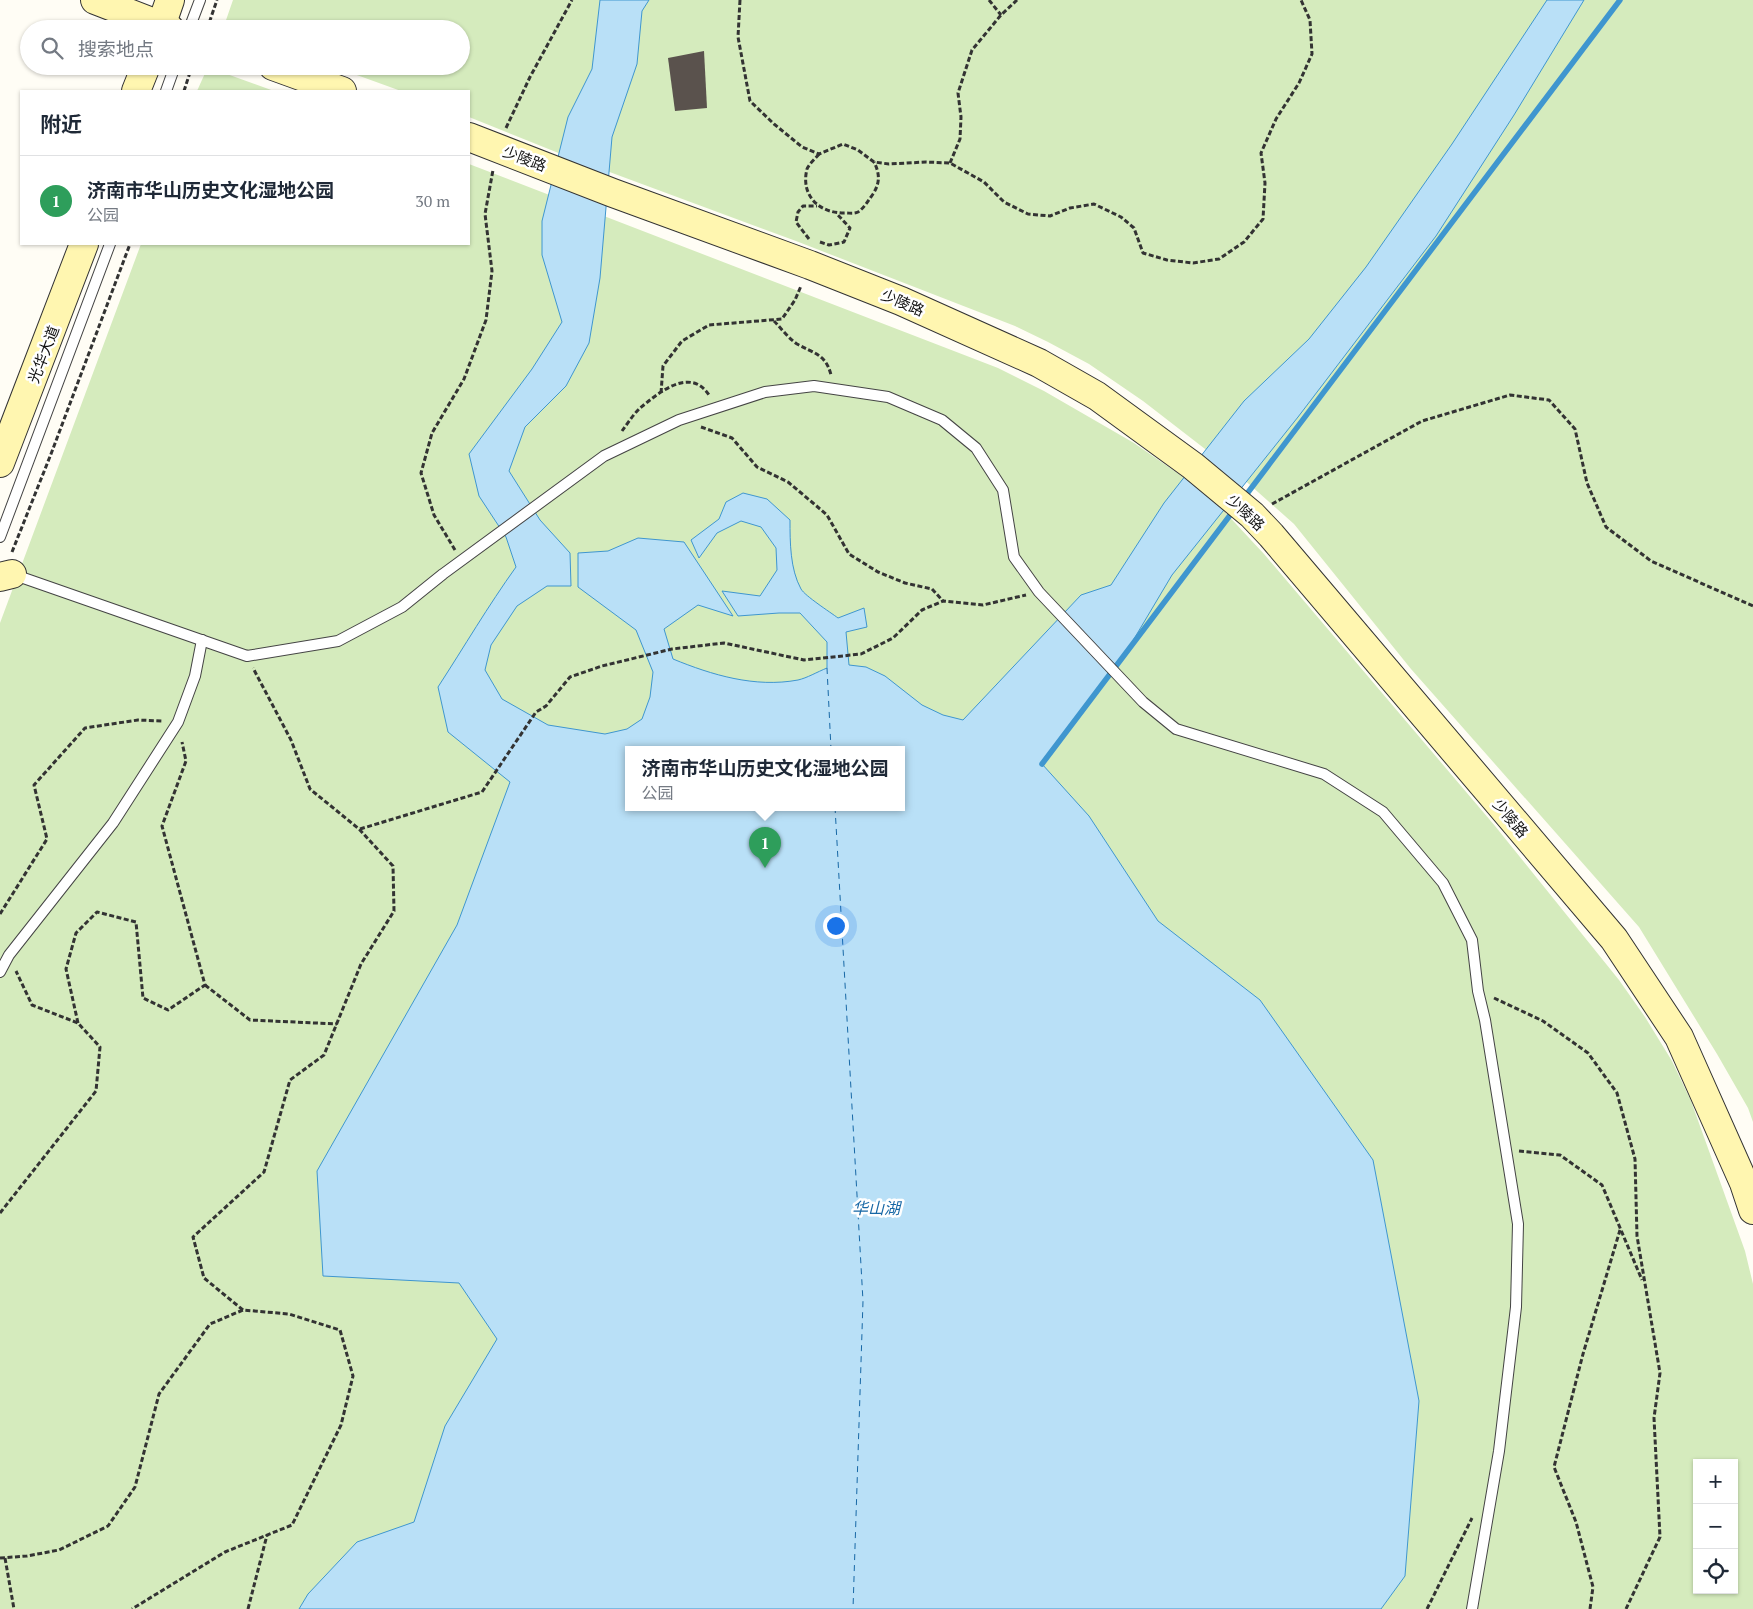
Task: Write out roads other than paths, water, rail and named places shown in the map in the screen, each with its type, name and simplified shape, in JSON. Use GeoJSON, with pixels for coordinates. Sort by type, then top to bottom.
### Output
{"type":"FeatureCollection","features":[{"type":"Feature","properties":{"kind":"street"},"geometry":{"type":"LineString","coordinates":[[95,0],[144,20]]}},
{"type":"Feature","properties":{"kind":"street"},"geometry":{"type":"LineString","coordinates":[[166,20],[170,0]]}},
{"type":"Feature","properties":{"kind":"street"},"geometry":{"type":"LineString","coordinates":[[136,90],[142,75]]}},
{"type":"Feature","properties":{"kind":"street"},"geometry":{"type":"LineString","coordinates":[[298,75],[339,90]]}},
{"type":"Feature","properties":{"kind":"street","name":"少陵路"},"geometry":{"type":"LineString","coordinates":[[470,138],[810,265],[901,301],[1039,363],[1097,396],[1193,466],[1252,515],[1614,939],[1679,1037],[1744,1183],[1753,1210]]}},
{"type":"Feature","properties":{"kind":"street","name":"光华大道"},"geometry":{"type":"LineString","coordinates":[[0,463],[84,245]]}},
{"type":"Feature","properties":{"kind":"lane"},"geometry":{"type":"LineString","coordinates":[[192,20],[200,0]]}},
{"type":"Feature","properties":{"kind":"lane"},"geometry":{"type":"LineString","coordinates":[[166,90],[172,75]]}},
{"type":"Feature","properties":{"kind":"lane"},"geometry":{"type":"LineString","coordinates":[[0,537],[110,245]]}},
{"type":"Feature","properties":{"kind":"lane"},"geometry":{"type":"LineString","coordinates":[[4,576],[247,656],[338,641],[402,607],[493,537],[604,456],[679,420],[765,392],[814,386],[888,397],[942,420],[976,448],[1003,490],[1014,557],[1039,592],[1143,702],[1176,729],[1324,774],[1382,812],[1443,883],[1472,940],[1478,991],[1485,1020],[1518,1224],[1516,1307],[1499,1450],[1472,1609]]}},
{"type":"Feature","properties":{"kind":"lane"},"geometry":{"type":"LineString","coordinates":[[0,972],[9,955],[113,822],[178,722],[195,676],[202,640]]}},
{"type":"Feature","properties":{"kind":"water","name":"华山湖"},"geometry":{"type":"Polygon","coordinates":[[[600,0],[649,0],[642,11],[637,64],[612,137],[600,278],[589,343],[566,386],[525,427],[509,471],[540,520],[570,553],[571,586],[547,586],[517,606],[491,645],[485,670],[502,699],[548,725],[605,734],[627,729],[642,719],[650,697],[653,672],[636,630],[578,587],[578,553],[608,551],[638,538],[684,542],[733,616],[698,605],[664,629],[673,659],[718,675],[766,682],[798,680],[827,668],[827,642],[800,613],[738,616],[722,591],[760,596],[777,570],[776,548],[761,527],[741,521],[717,533],[699,558],[691,540],[719,519],[726,502],[743,493],[767,499],[790,520],[793,564],[797,581],[803,592],[838,618],[864,608],[867,627],[846,632],[849,665],[866,667],[885,676],[922,705],[943,715],[963,720],[1081,595],[1111,585],[1164,503],[1244,401],[1309,339],[1366,267],[1452,144],[1547,0],[1584,0],[1514,115],[1436,236],[1298,417],[1172,575],[1125,654],[1042,764],[1089,816],[1158,921],[1260,1000],[1373,1160],[1419,1401],[1405,1576],[1381,1609],[299,1609],[308,1594],[357,1542],[414,1522],[445,1426],[497,1339],[459,1283],[323,1276],[317,1171],[457,925],[510,782],[448,732],[438,687],[516,567],[506,537],[479,496],[469,454],[532,369],[562,322],[542,255],[542,221],[568,117],[592,69],[600,0]]]}},
{"type":"Feature","properties":{"kind":"waterway"},"geometry":{"type":"LineString","coordinates":[[1243,499],[1620,0]]}},
{"type":"Feature","properties":{"kind":"waterway"},"geometry":{"type":"LineString","coordinates":[[1042,764],[1234,510]]}},
{"type":"Feature","properties":{"kind":"place","name":"济南市华山历史文化湿地公园"},"geometry":{"type":"Point","coordinates":[765,868]}}]}
